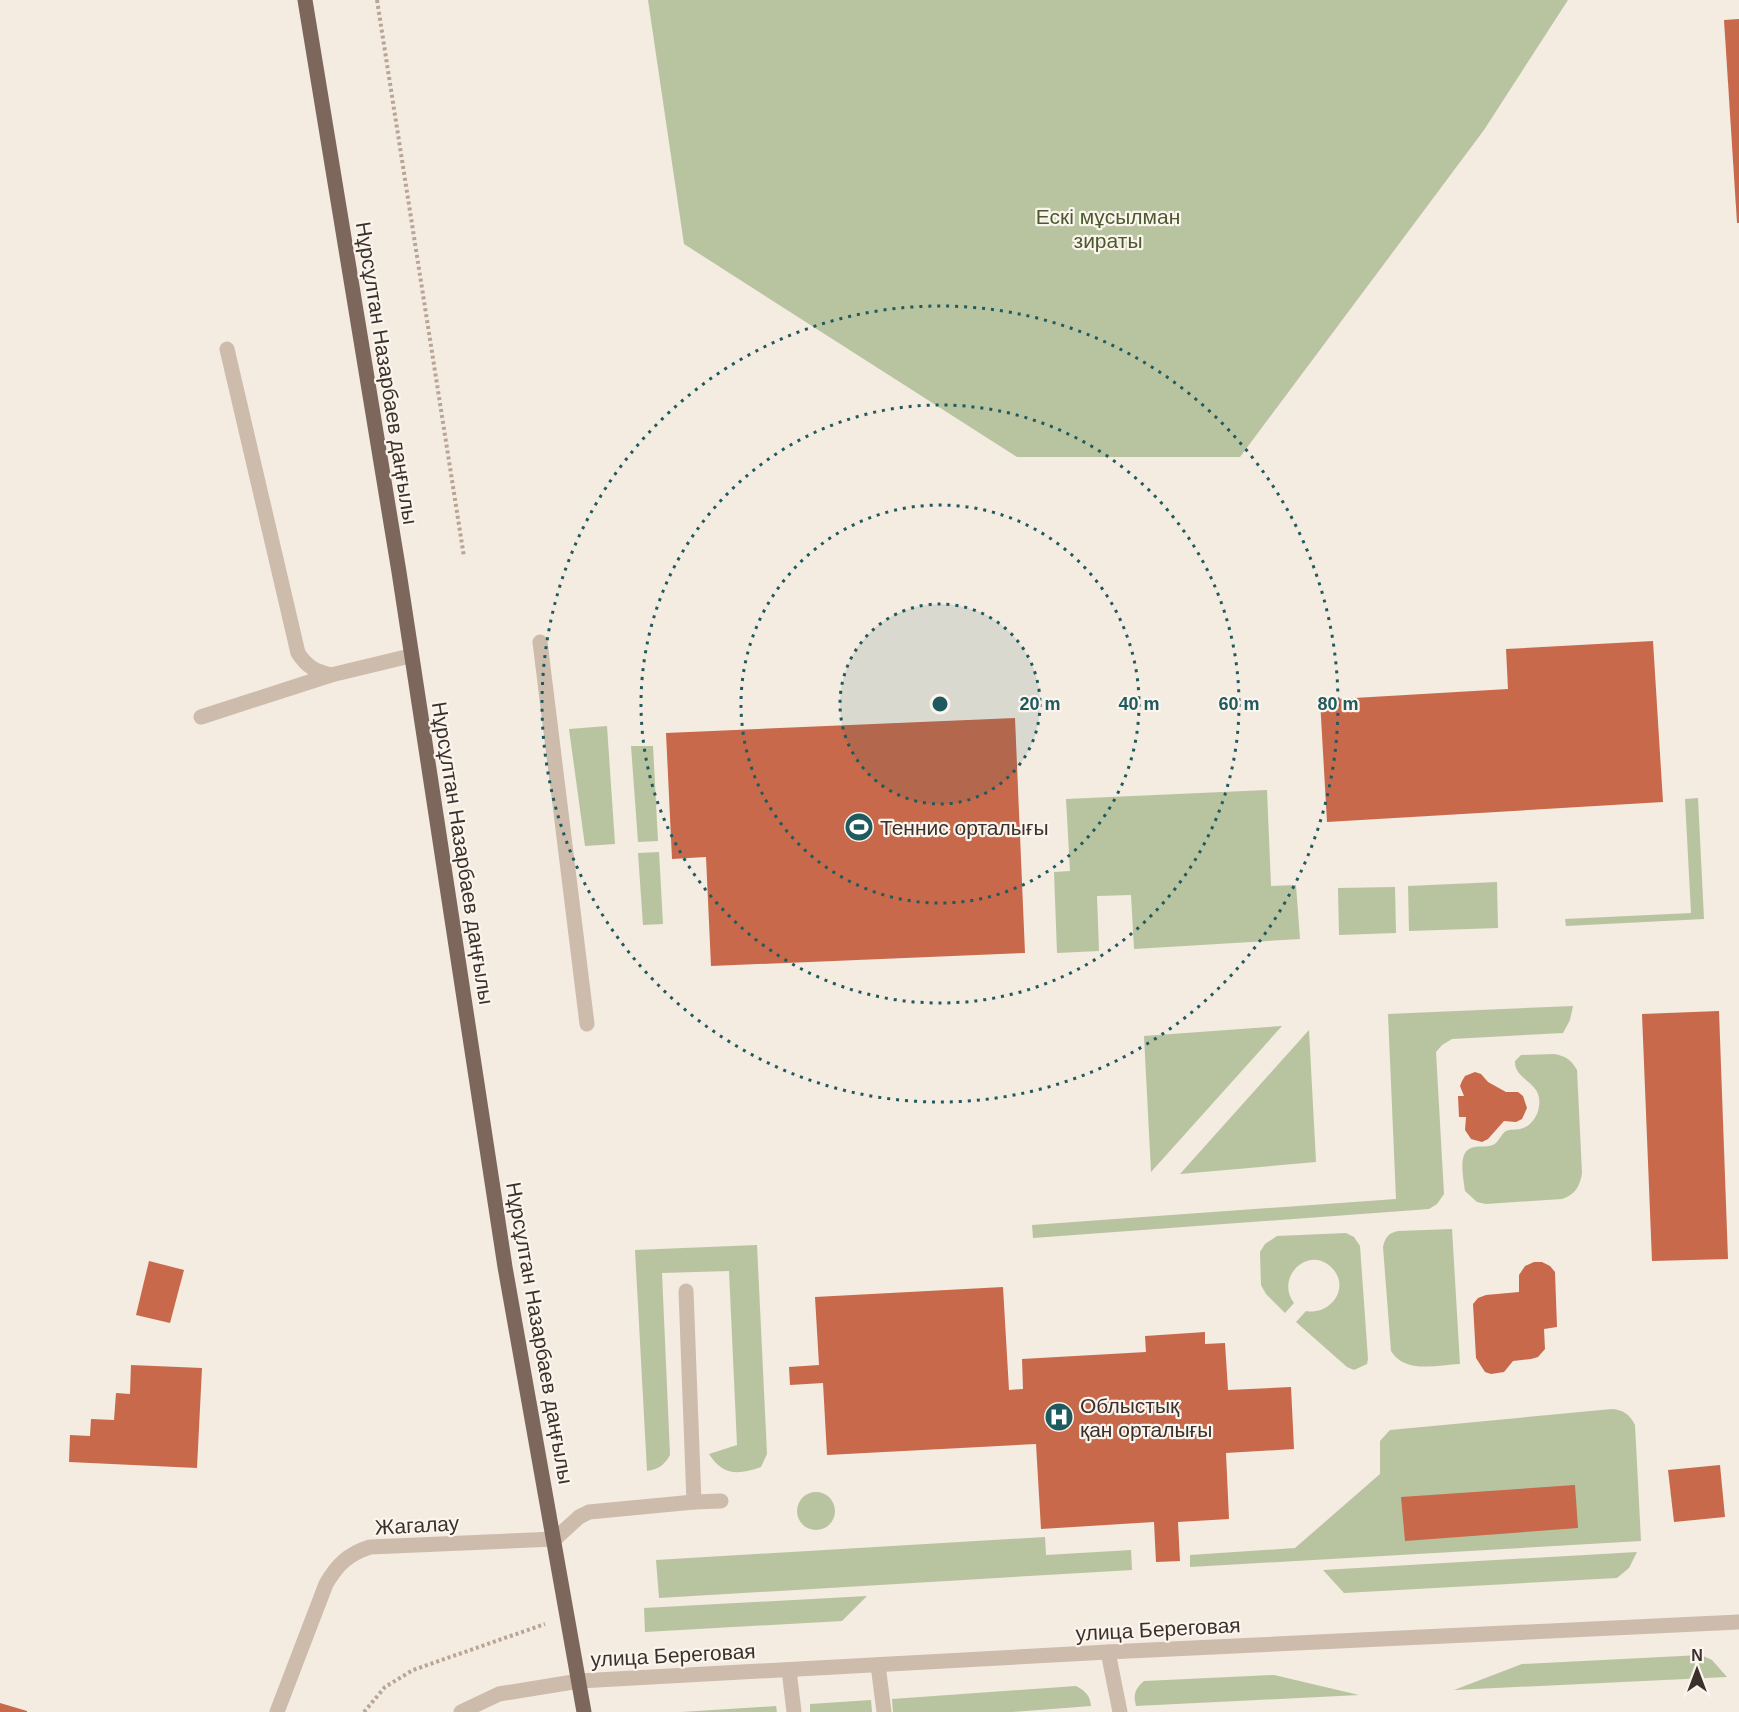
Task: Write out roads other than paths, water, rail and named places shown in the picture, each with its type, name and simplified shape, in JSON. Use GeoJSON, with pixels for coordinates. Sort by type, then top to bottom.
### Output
{"type":"FeatureCollection","features":[{"type":"Feature","properties":{"kind":"main road","name":"Нұрсұлтан Назарбаев даңғылы"},"geometry":{"type":"LineString","coordinates":[[305,0],[399,572],[505,1268],[584,1712]]}},
{"type":"Feature","properties":{"kind":"street"},"geometry":{"type":"LineString","coordinates":[[226,349],[298,653],[304,663],[315,671],[332,675]]}},
{"type":"Feature","properties":{"kind":"street"},"geometry":{"type":"LineString","coordinates":[[540,642],[587,1024]]}},
{"type":"Feature","properties":{"kind":"street"},"geometry":{"type":"LineString","coordinates":[[201,717],[332,675],[410,656]]}},
{"type":"Feature","properties":{"kind":"street"},"geometry":{"type":"LineString","coordinates":[[686,1291],[694,1502]]}},
{"type":"Feature","properties":{"kind":"street"},"geometry":{"type":"LineString","coordinates":[[555,1539],[579,1517],[589,1512],[721,1501]]}},
{"type":"Feature","properties":{"kind":"street","name":"Жагалау"},"geometry":{"type":"LineString","coordinates":[[277,1712],[326,1584],[344,1560],[355,1552],[370,1547],[555,1539]]}},
{"type":"Feature","properties":{"kind":"street","name":"улица Береговая"},"geometry":{"type":"LineString","coordinates":[[461,1712],[499,1694],[579,1681],[1108,1652],[1739,1622]]}},
{"type":"Feature","properties":{"kind":"street"},"geometry":{"type":"LineString","coordinates":[[1108,1652],[1120,1712]]}},
{"type":"Feature","properties":{"kind":"street"},"geometry":{"type":"LineString","coordinates":[[878,1665],[884,1712]]}},
{"type":"Feature","properties":{"kind":"street"},"geometry":{"type":"LineString","coordinates":[[789,1670],[794,1712]]}},
{"type":"Feature","properties":{"kind":"place","name":"Теннис орталығы"},"geometry":{"type":"Point","coordinates":[859,827]}},
{"type":"Feature","properties":{"kind":"place","name":"Облыстық қан орталығы"},"geometry":{"type":"Point","coordinates":[1059,1417]}},
{"type":"Feature","properties":{"kind":"park label","name":"Ескі мұсылман зираты"},"geometry":{"type":"Point","coordinates":[1108,228]}}]}
